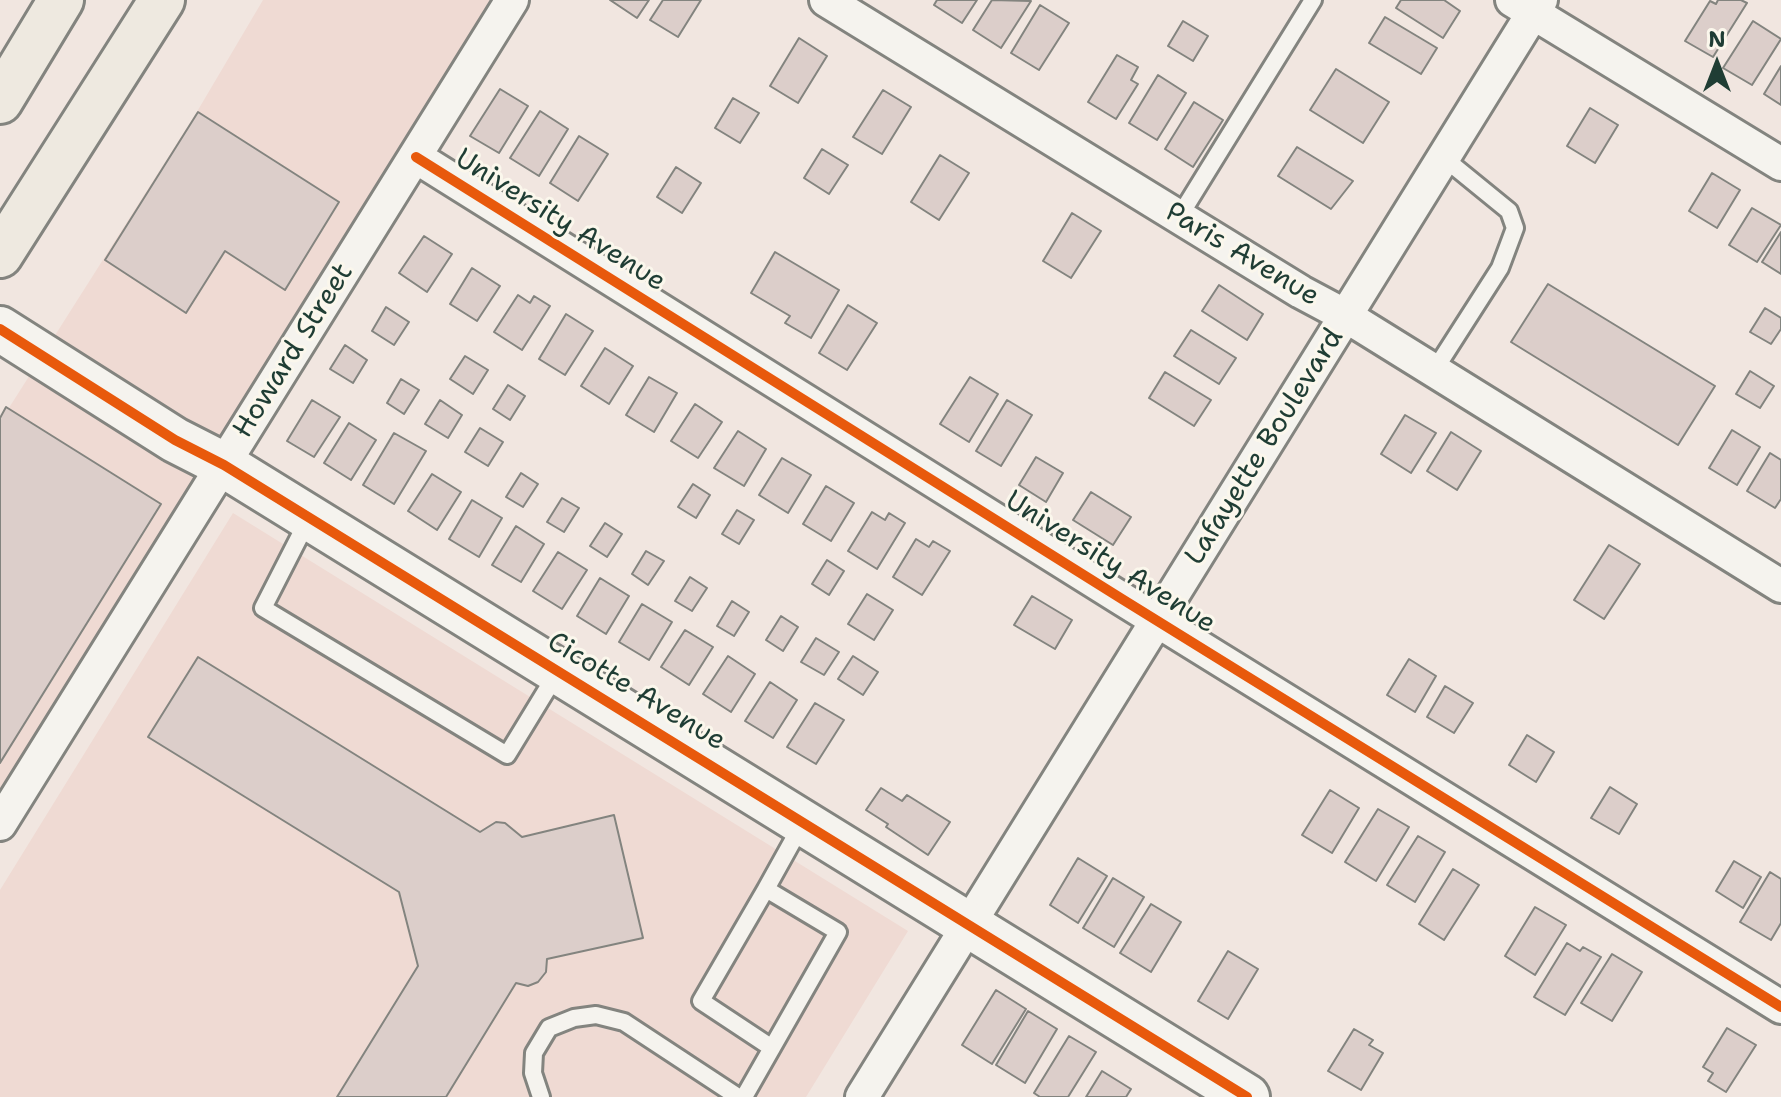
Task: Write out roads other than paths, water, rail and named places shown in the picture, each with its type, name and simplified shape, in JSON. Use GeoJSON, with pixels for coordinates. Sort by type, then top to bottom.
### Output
{"type":"FeatureCollection","features":[{"type":"Feature","properties":{"kind":"highway"},"geometry":{"type":"LineString","coordinates":[[0,101],[61,0]]}},
{"type":"Feature","properties":{"kind":"highway"},"geometry":{"type":"LineString","coordinates":[[0,255],[162,0]]}},
{"type":"Feature","properties":{"kind":"street","name":"Howard Street"},"geometry":{"type":"LineString","coordinates":[[0,824],[512,0]]}},
{"type":"Feature","properties":{"kind":"street","name":"Paris Avenue"},"geometry":{"type":"LineString","coordinates":[[826,0],[1301,292],[1346,316],[1781,586]]}},
{"type":"Feature","properties":{"kind":"street","name":"Lafayette Boulevard"},"geometry":{"type":"LineString","coordinates":[[862,1097],[1444,158],[1529,4]]}},
{"type":"Feature","properties":{"kind":"street"},"geometry":{"type":"LineString","coordinates":[[1529,4],[1781,164]]}},
{"type":"Feature","properties":{"kind":"street","name":"University Avenue"},"geometry":{"type":"LineString","coordinates":[[416,157],[1781,1007]]}},
{"type":"Feature","properties":{"kind":"street","name":"Cicotte Avenue"},"geometry":{"type":"LineString","coordinates":[[0,329],[175,440],[224,465],[1247,1097]]}},
{"type":"Feature","properties":{"kind":"lane"},"geometry":{"type":"LineString","coordinates":[[1179,217],[1313,0]]}},
{"type":"Feature","properties":{"kind":"lane"},"geometry":{"type":"LineString","coordinates":[[1434,371],[1500,268],[1515,228],[1509,211],[1444,158]]}},
{"type":"Feature","properties":{"kind":"lane"},"geometry":{"type":"LineString","coordinates":[[308,519],[263,608],[507,755],[558,672]]}},
{"type":"Feature","properties":{"kind":"lane"},"geometry":{"type":"LineString","coordinates":[[772,1048],[701,1001],[803,822]]}},
{"type":"Feature","properties":{"kind":"lane"},"geometry":{"type":"LineString","coordinates":[[541,1097],[533,1073],[534,1053],[549,1028],[574,1018],[596,1015],[624,1022],[741,1097],[838,932],[766,889]]}}]}
